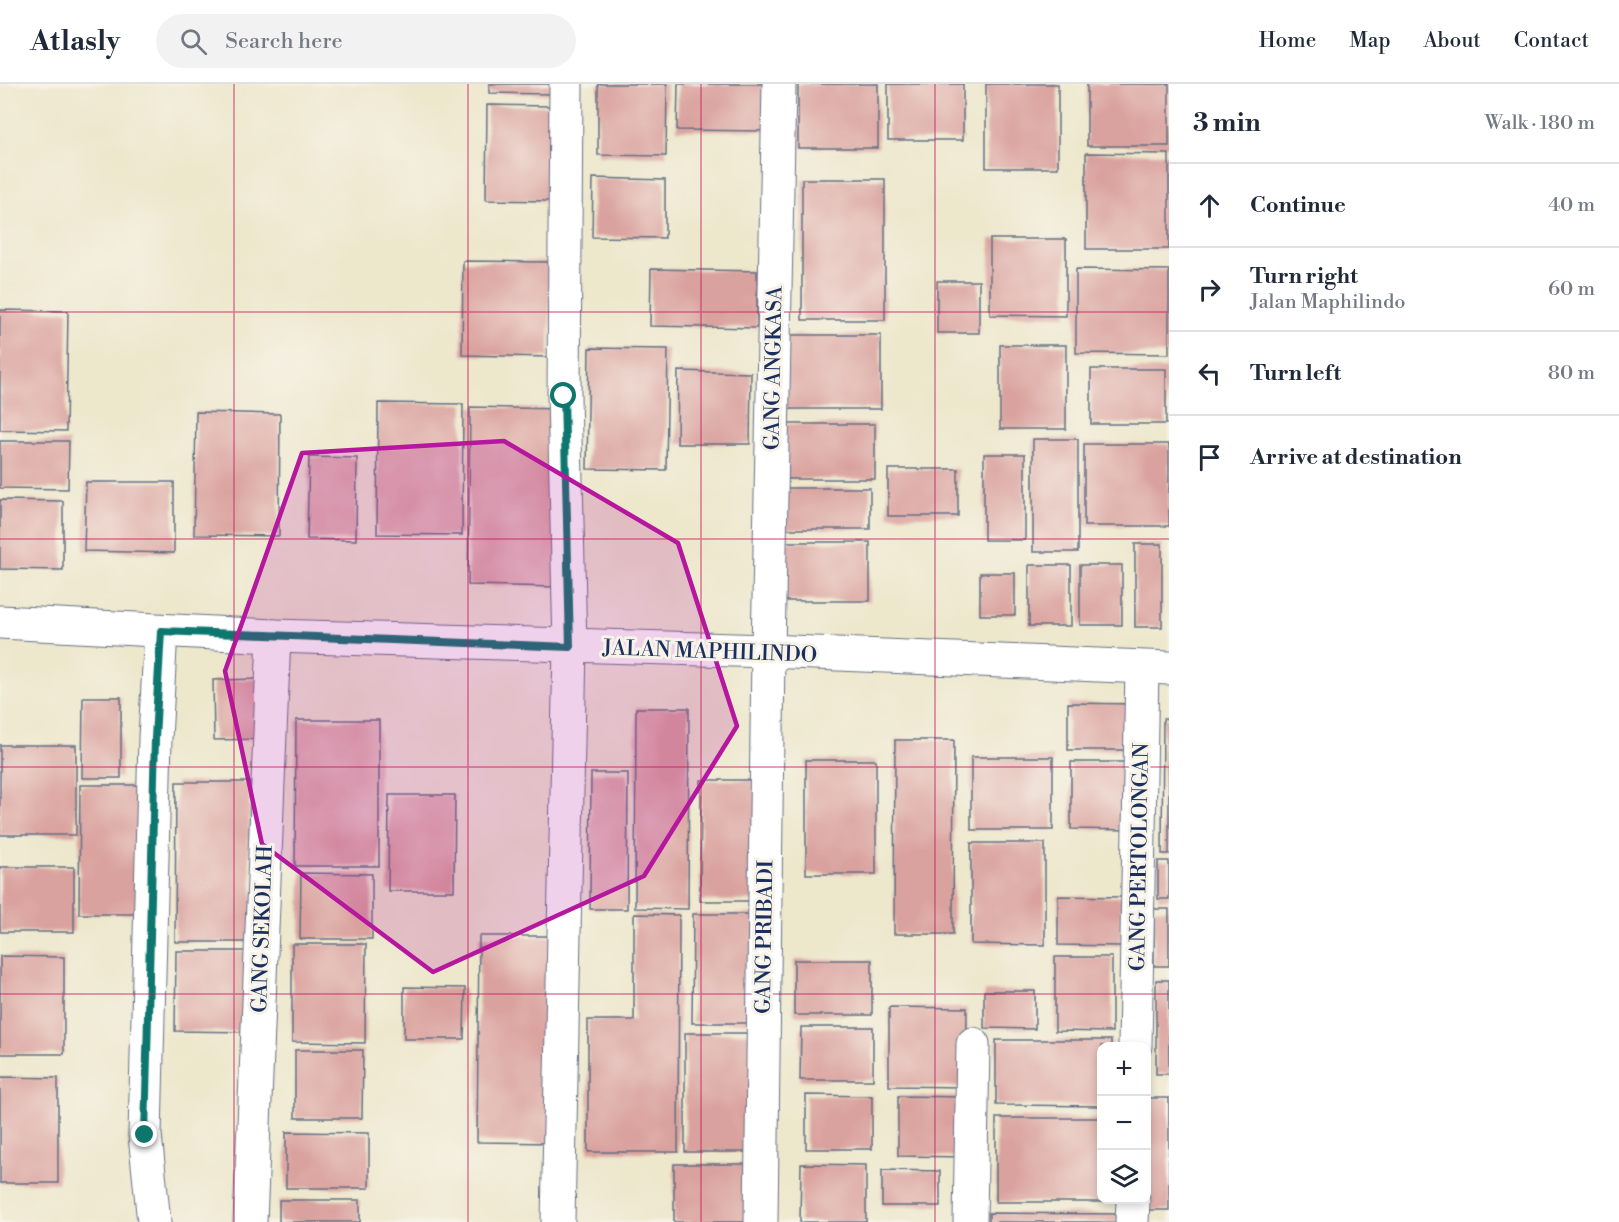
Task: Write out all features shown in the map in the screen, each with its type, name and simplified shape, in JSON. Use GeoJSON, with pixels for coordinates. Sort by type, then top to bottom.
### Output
{"type":"FeatureCollection","features":[{"type":"Feature","properties":{"kind":"street"},"geometry":{"type":"LineString","coordinates":[[558,1222],[570,647],[564,396],[566,84]]}},
{"type":"Feature","properties":{"kind":"street","name":"GANG ANGKASA"},"geometry":{"type":"LineString","coordinates":[[768,651],[779,84]]}},
{"type":"Feature","properties":{"kind":"street","name":"JALAN MAPHILINDO"},"geometry":{"type":"LineString","coordinates":[[0,622],[274,636],[570,647],[768,651],[1155,668]]}},
{"type":"Feature","properties":{"kind":"street"},"geometry":{"type":"LineString","coordinates":[[154,1222],[145,1135],[155,738],[161,631]]}},
{"type":"Feature","properties":{"kind":"street","name":"GANG SEKOLAH"},"geometry":{"type":"LineString","coordinates":[[250,1222],[274,636]]}},
{"type":"Feature","properties":{"kind":"street","name":"GANG PRIBADI"},"geometry":{"type":"LineString","coordinates":[[761,1222],[768,651]]}},
{"type":"Feature","properties":{"kind":"street","name":"GANG PERTOLONGAN"},"geometry":{"type":"LineString","coordinates":[[1135,1042],[1155,668]]}},
{"type":"Feature","properties":{"kind":"street"},"geometry":{"type":"LineString","coordinates":[[970,1222],[973,1044]]}},
{"type":"Feature","properties":{"kind":"street"},"geometry":{"type":"LineString","coordinates":[[1132,1204],[1132,1222]]}},
{"type":"Feature","properties":{"kind":"highlighted area"},"geometry":{"type":"Polygon","coordinates":[[[504,441],[678,543],[737,726],[644,876],[433,972],[262,844],[225,671],[302,453],[504,441]]]}},
{"type":"Feature","properties":{"kind":"building"},"geometry":{"type":"Polygon","coordinates":[[[489,84],[554,84],[554,94],[489,93],[489,84]]]}},
{"type":"Feature","properties":{"kind":"building"},"geometry":{"type":"Polygon","coordinates":[[[598,84],[667,84],[666,156],[598,155],[598,84]]]}},
{"type":"Feature","properties":{"kind":"building"},"geometry":{"type":"Polygon","coordinates":[[[678,84],[768,84],[768,131],[677,130],[678,84]]]}},
{"type":"Feature","properties":{"kind":"building"},"geometry":{"type":"Polygon","coordinates":[[[798,84],[878,84],[878,148],[798,148],[798,84]]]}},
{"type":"Feature","properties":{"kind":"building"},"geometry":{"type":"Polygon","coordinates":[[[888,84],[963,84],[963,140],[888,140],[888,84]]]}},
{"type":"Feature","properties":{"kind":"building"},"geometry":{"type":"Polygon","coordinates":[[[986,84],[1058,84],[1058,168],[986,168],[986,84]]]}},
{"type":"Feature","properties":{"kind":"building"},"geometry":{"type":"Polygon","coordinates":[[[1087,84],[1169,84],[1169,146],[1087,146],[1087,84]]]}},
{"type":"Feature","properties":{"kind":"building"},"geometry":{"type":"Polygon","coordinates":[[[487,105],[550,106],[549,201],[486,200],[487,105]]]}},
{"type":"Feature","properties":{"kind":"building"},"geometry":{"type":"Polygon","coordinates":[[[1086,153],[1169,154],[1169,249],[1086,249],[1086,153]]]}},
{"type":"Feature","properties":{"kind":"building"},"geometry":{"type":"Polygon","coordinates":[[[593,178],[665,180],[665,238],[592,237],[593,178]]]}},
{"type":"Feature","properties":{"kind":"building"},"geometry":{"type":"Polygon","coordinates":[[[802,179],[885,179],[885,320],[802,320],[802,179]]]}},
{"type":"Feature","properties":{"kind":"building"},"geometry":{"type":"Polygon","coordinates":[[[990,239],[1066,239],[1066,316],[990,315],[990,239]]]}},
{"type":"Feature","properties":{"kind":"building"},"geometry":{"type":"Polygon","coordinates":[[[463,261],[551,262],[549,357],[462,355],[463,261]]]}},
{"type":"Feature","properties":{"kind":"building"},"geometry":{"type":"Polygon","coordinates":[[[651,269],[757,271],[757,328],[650,326],[651,269]]]}},
{"type":"Feature","properties":{"kind":"building"},"geometry":{"type":"Polygon","coordinates":[[[1076,269],[1169,270],[1169,354],[1076,353],[1076,269]]]}},
{"type":"Feature","properties":{"kind":"building"},"geometry":{"type":"Polygon","coordinates":[[[937,281],[979,281],[979,333],[937,333],[937,281]]]}},
{"type":"Feature","properties":{"kind":"building"},"geometry":{"type":"Polygon","coordinates":[[[0,310],[68,311],[66,431],[0,430],[0,310]]]}},
{"type":"Feature","properties":{"kind":"building"},"geometry":{"type":"Polygon","coordinates":[[[783,335],[881,335],[881,409],[783,409],[783,335]]]}},
{"type":"Feature","properties":{"kind":"building"},"geometry":{"type":"Polygon","coordinates":[[[1000,345],[1066,345],[1066,429],[1000,429],[1000,345]]]}},
{"type":"Feature","properties":{"kind":"building"},"geometry":{"type":"Polygon","coordinates":[[[589,348],[668,349],[666,470],[587,469],[589,348]]]}},
{"type":"Feature","properties":{"kind":"building"},"geometry":{"type":"Polygon","coordinates":[[[1091,369],[1166,369],[1166,424],[1091,424],[1091,369]]]}},
{"type":"Feature","properties":{"kind":"building"},"geometry":{"type":"Polygon","coordinates":[[[678,371],[751,373],[750,444],[677,444],[678,371]]]}},
{"type":"Feature","properties":{"kind":"building"},"geometry":{"type":"Polygon","coordinates":[[[378,403],[463,404],[462,535],[377,534],[378,403]]]}},
{"type":"Feature","properties":{"kind":"building"},"geometry":{"type":"Polygon","coordinates":[[[470,407],[560,409],[558,587],[468,585],[470,407]]]}},
{"type":"Feature","properties":{"kind":"building"},"geometry":{"type":"Polygon","coordinates":[[[196,412],[280,414],[279,536],[194,535],[196,412]]]}},
{"type":"Feature","properties":{"kind":"building"},"geometry":{"type":"Polygon","coordinates":[[[779,424],[875,424],[875,479],[779,479],[779,424]]]}},
{"type":"Feature","properties":{"kind":"building"},"geometry":{"type":"Polygon","coordinates":[[[1033,439],[1078,439],[1078,552],[1033,552],[1033,439]]]}},
{"type":"Feature","properties":{"kind":"building"},"geometry":{"type":"Polygon","coordinates":[[[0,441],[69,441],[68,489],[0,488],[0,441]]]}},
{"type":"Feature","properties":{"kind":"building"},"geometry":{"type":"Polygon","coordinates":[[[1084,444],[1169,444],[1169,526],[1084,526],[1084,444]]]}},
{"type":"Feature","properties":{"kind":"building"},"geometry":{"type":"Polygon","coordinates":[[[984,454],[1025,454],[1025,540],[984,540],[984,454]]]}},
{"type":"Feature","properties":{"kind":"building"},"geometry":{"type":"Polygon","coordinates":[[[309,457],[357,458],[356,540],[307,539],[309,457]]]}},
{"type":"Feature","properties":{"kind":"building"},"geometry":{"type":"Polygon","coordinates":[[[888,469],[958,469],[958,516],[888,516],[888,469]]]}},
{"type":"Feature","properties":{"kind":"building"},"geometry":{"type":"Polygon","coordinates":[[[86,482],[174,482],[174,553],[84,551],[86,482]]]}},
{"type":"Feature","properties":{"kind":"building"},"geometry":{"type":"Polygon","coordinates":[[[773,488],[870,488],[870,529],[773,529],[773,488]]]}},
{"type":"Feature","properties":{"kind":"building"},"geometry":{"type":"Polygon","coordinates":[[[0,500],[63,501],[63,570],[0,569],[0,500]]]}},
{"type":"Feature","properties":{"kind":"building"},"geometry":{"type":"Polygon","coordinates":[[[773,542],[870,542],[870,601],[773,601],[773,542]]]}},
{"type":"Feature","properties":{"kind":"building"},"geometry":{"type":"Polygon","coordinates":[[[1135,544],[1162,544],[1162,627],[1135,627],[1135,544]]]}},
{"type":"Feature","properties":{"kind":"building"},"geometry":{"type":"Polygon","coordinates":[[[1029,565],[1071,565],[1071,626],[1029,626],[1029,565]]]}},
{"type":"Feature","properties":{"kind":"building"},"geometry":{"type":"Polygon","coordinates":[[[1080,565],[1122,565],[1122,625],[1080,625],[1080,565]]]}},
{"type":"Feature","properties":{"kind":"building"},"geometry":{"type":"Polygon","coordinates":[[[980,573],[1015,573],[1015,615],[980,615],[980,573]]]}},
{"type":"Feature","properties":{"kind":"building"},"geometry":{"type":"Polygon","coordinates":[[[266,679],[267,739],[214,740],[213,680],[266,679]]]}},
{"type":"Feature","properties":{"kind":"building"},"geometry":{"type":"Polygon","coordinates":[[[83,697],[121,697],[121,778],[82,778],[83,697]]]}},
{"type":"Feature","properties":{"kind":"building"},"geometry":{"type":"Polygon","coordinates":[[[1068,703],[1135,704],[1134,750],[1068,750],[1068,703]]]}},
{"type":"Feature","properties":{"kind":"building"},"geometry":{"type":"Polygon","coordinates":[[[636,708],[689,708],[688,909],[635,908],[636,708]]]}},
{"type":"Feature","properties":{"kind":"building"},"geometry":{"type":"Polygon","coordinates":[[[1163,719],[1169,719],[1169,854],[1162,854],[1163,719]]]}},
{"type":"Feature","properties":{"kind":"building"},"geometry":{"type":"Polygon","coordinates":[[[296,720],[379,720],[379,866],[295,866],[296,720]]]}},
{"type":"Feature","properties":{"kind":"building"},"geometry":{"type":"Polygon","coordinates":[[[895,740],[954,740],[953,934],[894,934],[895,740]]]}},
{"type":"Feature","properties":{"kind":"building"},"geometry":{"type":"Polygon","coordinates":[[[0,745],[76,745],[76,835],[0,835],[0,745]]]}},
{"type":"Feature","properties":{"kind":"building"},"geometry":{"type":"Polygon","coordinates":[[[971,757],[1053,757],[1053,830],[971,830],[971,757]]]}},
{"type":"Feature","properties":{"kind":"building"},"geometry":{"type":"Polygon","coordinates":[[[806,760],[876,760],[876,874],[806,874],[806,760]]]}},
{"type":"Feature","properties":{"kind":"building"},"geometry":{"type":"Polygon","coordinates":[[[1071,762],[1133,762],[1133,830],[1071,829],[1071,762]]]}},
{"type":"Feature","properties":{"kind":"building"},"geometry":{"type":"Polygon","coordinates":[[[591,773],[628,773],[627,909],[590,909],[591,773]]]}},
{"type":"Feature","properties":{"kind":"building"},"geometry":{"type":"Polygon","coordinates":[[[701,780],[758,780],[757,901],[700,901],[701,780]]]}},
{"type":"Feature","properties":{"kind":"building"},"geometry":{"type":"Polygon","coordinates":[[[176,782],[250,782],[249,858],[258,942],[175,942],[176,782]]]}},
{"type":"Feature","properties":{"kind":"building"},"geometry":{"type":"Polygon","coordinates":[[[80,785],[148,785],[147,914],[79,914],[80,785]]]}},
{"type":"Feature","properties":{"kind":"building"},"geometry":{"type":"Polygon","coordinates":[[[389,795],[455,795],[454,891],[388,891],[389,795]]]}},
{"type":"Feature","properties":{"kind":"building"},"geometry":{"type":"Polygon","coordinates":[[[971,843],[1045,843],[1045,945],[971,944],[971,843]]]}},
{"type":"Feature","properties":{"kind":"building"},"geometry":{"type":"Polygon","coordinates":[[[1158,861],[1169,861],[1169,899],[1158,899],[1158,861]]]}},
{"type":"Feature","properties":{"kind":"building"},"geometry":{"type":"Polygon","coordinates":[[[0,867],[74,867],[74,932],[0,932],[0,867]]]}},
{"type":"Feature","properties":{"kind":"building"},"geometry":{"type":"Polygon","coordinates":[[[301,873],[372,874],[372,939],[300,939],[301,873]]]}},
{"type":"Feature","properties":{"kind":"building"},"geometry":{"type":"Polygon","coordinates":[[[1058,896],[1122,897],[1121,946],[1058,945],[1058,896]]]}},
{"type":"Feature","properties":{"kind":"building"},"geometry":{"type":"Polygon","coordinates":[[[1154,909],[1169,909],[1169,966],[1154,966],[1154,909]]]}},
{"type":"Feature","properties":{"kind":"building"},"geometry":{"type":"Polygon","coordinates":[[[634,914],[679,915],[678,1152],[588,1152],[588,1020],[634,1020],[634,914]]]}},
{"type":"Feature","properties":{"kind":"building"},"geometry":{"type":"Polygon","coordinates":[[[693,914],[757,914],[757,1023],[692,1023],[693,914]]]}},
{"type":"Feature","properties":{"kind":"building"},"geometry":{"type":"Polygon","coordinates":[[[479,936],[554,936],[552,1143],[477,1142],[479,936]]]}},
{"type":"Feature","properties":{"kind":"building"},"geometry":{"type":"Polygon","coordinates":[[[292,944],[366,944],[365,1043],[292,1042],[292,944]]]}},
{"type":"Feature","properties":{"kind":"building"},"geometry":{"type":"Polygon","coordinates":[[[176,951],[253,951],[253,1032],[175,1031],[176,951]]]}},
{"type":"Feature","properties":{"kind":"building"},"geometry":{"type":"Polygon","coordinates":[[[0,956],[64,957],[64,1054],[0,1054],[0,956]]]}},
{"type":"Feature","properties":{"kind":"building"},"geometry":{"type":"Polygon","coordinates":[[[1055,957],[1112,957],[1112,1032],[1055,1031],[1055,957]]]}},
{"type":"Feature","properties":{"kind":"building"},"geometry":{"type":"Polygon","coordinates":[[[794,960],[872,960],[872,1015],[794,1015],[794,960]]]}},
{"type":"Feature","properties":{"kind":"building"},"geometry":{"type":"Polygon","coordinates":[[[1156,980],[1169,980],[1169,1074],[1156,1074],[1156,980]]]}},
{"type":"Feature","properties":{"kind":"building"},"geometry":{"type":"Polygon","coordinates":[[[404,987],[465,988],[464,1039],[404,1039],[404,987]]]}},
{"type":"Feature","properties":{"kind":"building"},"geometry":{"type":"Polygon","coordinates":[[[984,991],[1035,991],[1035,1029],[984,1028],[984,991]]]}},
{"type":"Feature","properties":{"kind":"building"},"geometry":{"type":"Polygon","coordinates":[[[889,1007],[967,1008],[966,1087],[889,1086],[889,1007]]]}},
{"type":"Feature","properties":{"kind":"building"},"geometry":{"type":"Polygon","coordinates":[[[801,1027],[873,1027],[873,1080],[800,1080],[801,1027]]]}},
{"type":"Feature","properties":{"kind":"building"},"geometry":{"type":"Polygon","coordinates":[[[685,1033],[753,1033],[752,1152],[685,1152],[685,1033]]]}},
{"type":"Feature","properties":{"kind":"building"},"geometry":{"type":"Polygon","coordinates":[[[996,1040],[1111,1040],[1111,1042],[1097,1042],[1097,1106],[996,1105],[996,1040]]]}},
{"type":"Feature","properties":{"kind":"building"},"geometry":{"type":"Polygon","coordinates":[[[295,1050],[363,1050],[362,1118],[295,1118],[295,1050]]]}},
{"type":"Feature","properties":{"kind":"building"},"geometry":{"type":"Polygon","coordinates":[[[0,1077],[58,1078],[58,1183],[0,1183],[0,1077]]]}},
{"type":"Feature","properties":{"kind":"building"},"geometry":{"type":"Polygon","coordinates":[[[806,1095],[872,1096],[872,1149],[806,1149],[806,1095]]]}},
{"type":"Feature","properties":{"kind":"building"},"geometry":{"type":"Polygon","coordinates":[[[898,1096],[968,1097],[967,1157],[898,1156],[898,1096]]]}},
{"type":"Feature","properties":{"kind":"building"},"geometry":{"type":"Polygon","coordinates":[[[1151,1098],[1169,1098],[1169,1210],[1144,1210],[1145,1204],[1151,1204],[1151,1098]]]}},
{"type":"Feature","properties":{"kind":"building"},"geometry":{"type":"Polygon","coordinates":[[[996,1118],[1097,1118],[1097,1202],[996,1202],[996,1118]]]}},
{"type":"Feature","properties":{"kind":"building"},"geometry":{"type":"Polygon","coordinates":[[[286,1132],[369,1133],[369,1188],[286,1188],[286,1132]]]}},
{"type":"Feature","properties":{"kind":"building"},"geometry":{"type":"Polygon","coordinates":[[[674,1164],[757,1164],[757,1222],[674,1222],[674,1164]]]}},
{"type":"Feature","properties":{"kind":"building"},"geometry":{"type":"Polygon","coordinates":[[[801,1164],[866,1165],[866,1222],[800,1222],[801,1164]]]}},
{"type":"Feature","properties":{"kind":"building"},"geometry":{"type":"Polygon","coordinates":[[[882,1170],[940,1171],[940,1206],[882,1206],[882,1170]]]}},
{"type":"Feature","properties":{"kind":"building"},"geometry":{"type":"Polygon","coordinates":[[[279,1200],[360,1200],[360,1222],[279,1222],[279,1200]]]}},
{"type":"Feature","properties":{"kind":"building"},"geometry":{"type":"Polygon","coordinates":[[[989,1213],[1120,1214],[1120,1222],[989,1222],[989,1213]]]}},
{"type":"Feature","properties":{"kind":"route"},"geometry":{"type":"LineString","coordinates":[[145,1135],[155,738],[161,631],[570,647],[564,396]]}}]}
